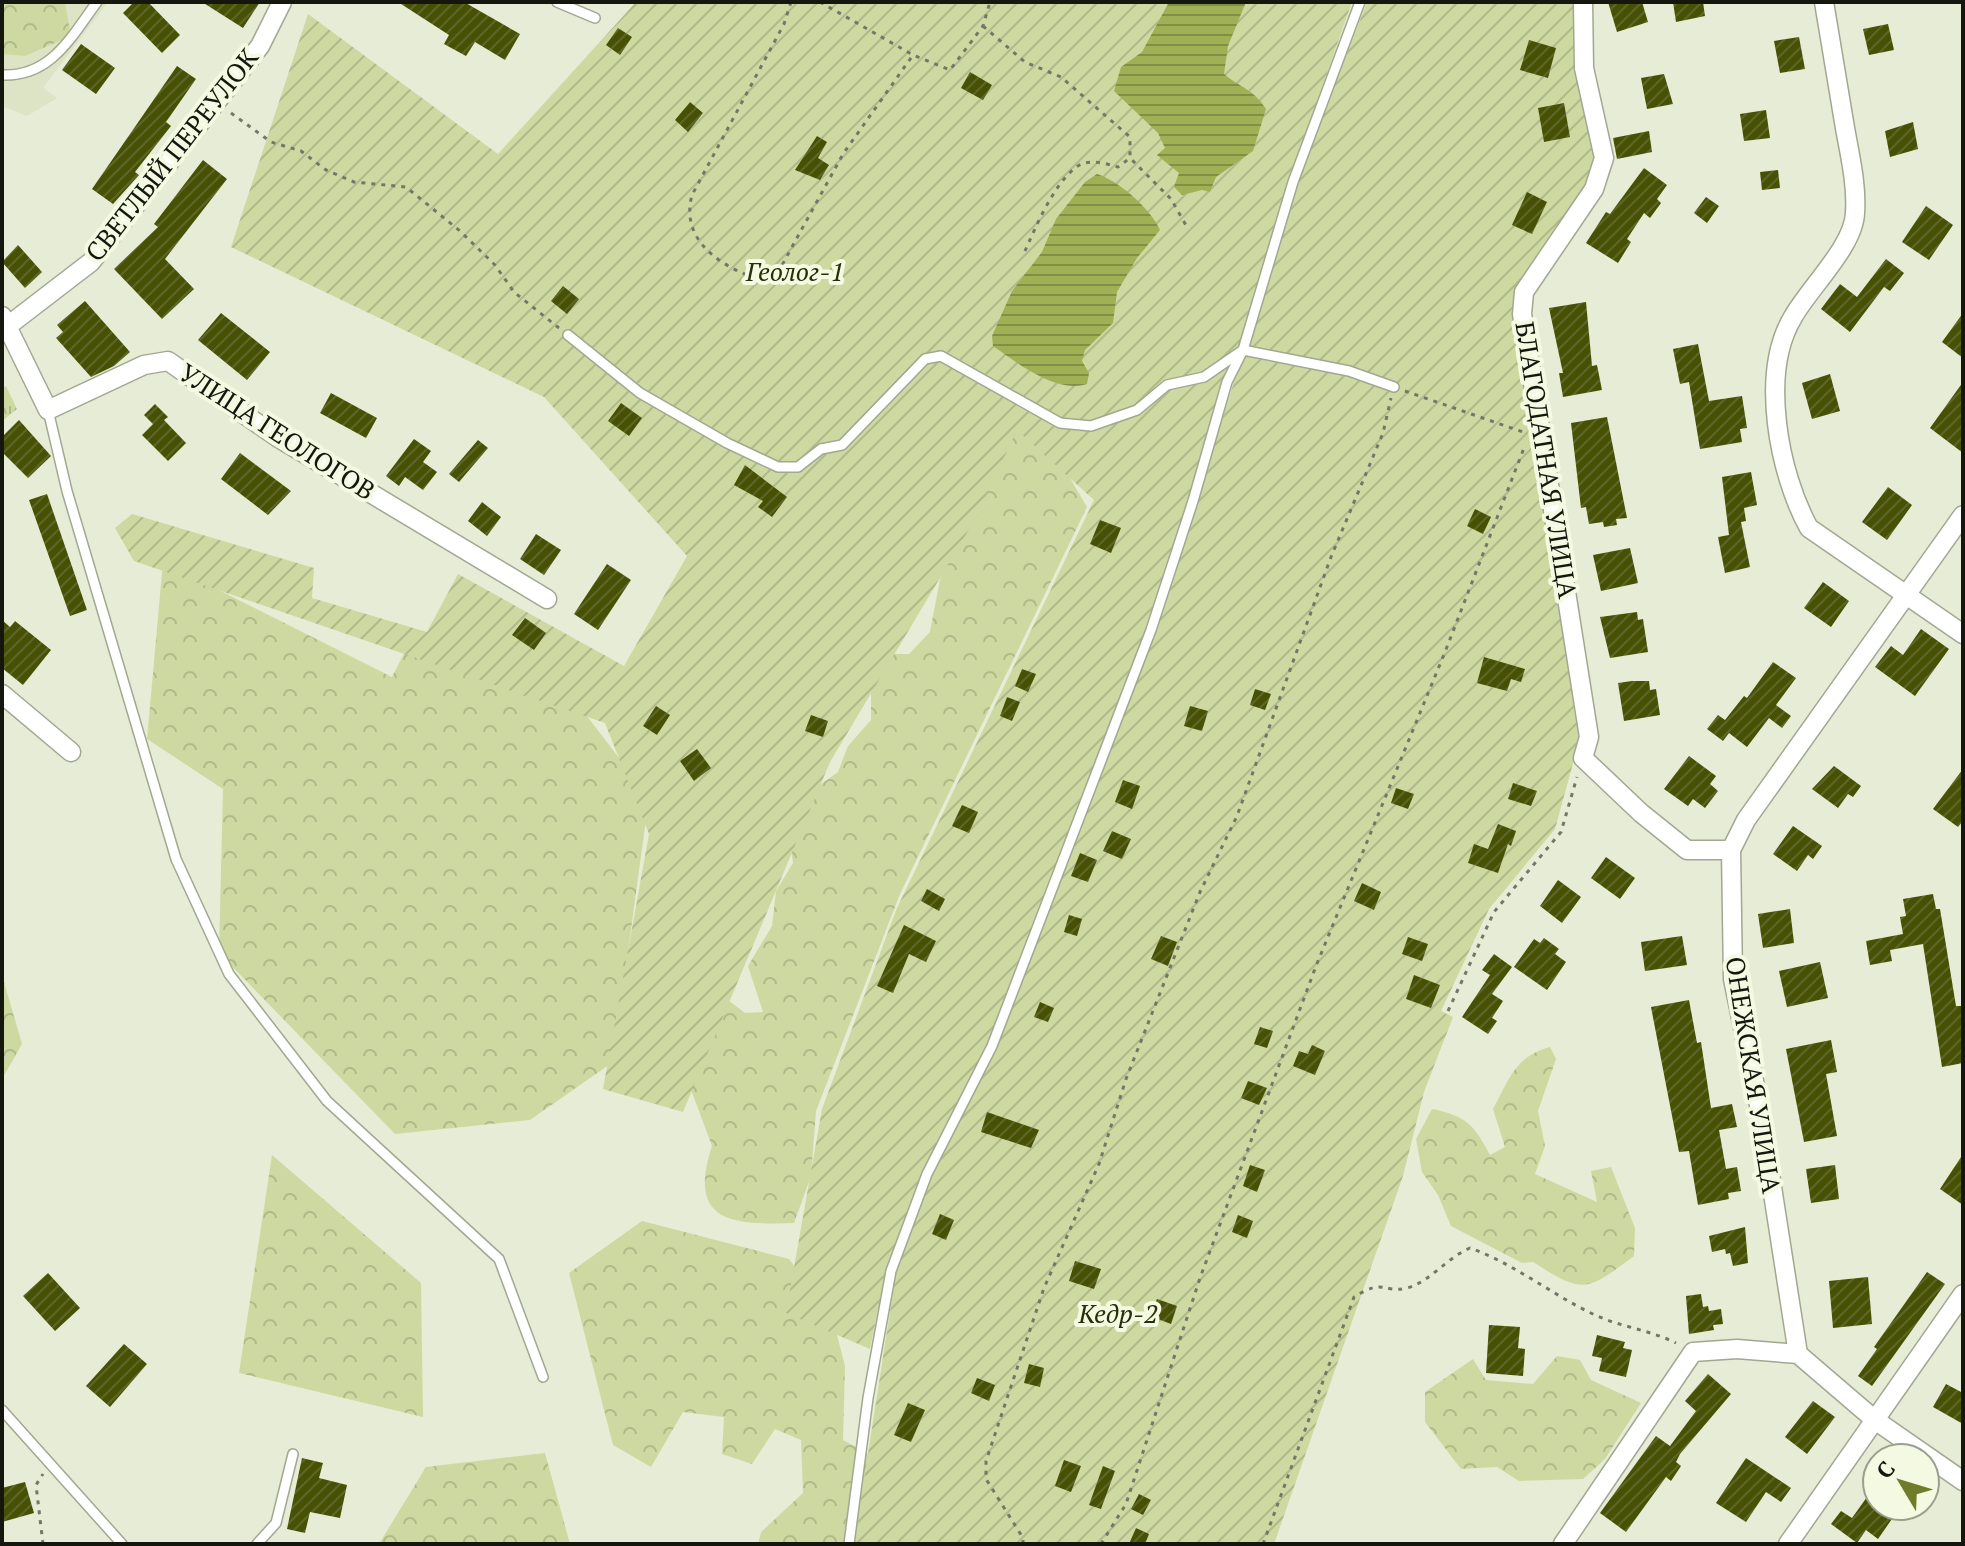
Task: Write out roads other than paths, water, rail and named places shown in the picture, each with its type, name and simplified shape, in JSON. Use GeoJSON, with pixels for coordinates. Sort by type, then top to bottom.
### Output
{"type":"FeatureCollection","features":[{"type":"Feature","properties":{"kind":"street","name":"СВЕТЛЫЙ ПЕРЕУЛОК"},"geometry":{"type":"LineString","coordinates":[[6,321],[91,262],[260,46],[282,2]]}},
{"type":"Feature","properties":{"kind":"street","name":"БЛАГОДАТНАЯ УЛИЦА"},"geometry":{"type":"LineString","coordinates":[[1583,2],[1584,68],[1604,158],[1594,189],[1524,292],[1522,314],[1589,737],[1583,758],[1641,813],[1687,850],[1731,850]]}},
{"type":"Feature","properties":{"kind":"street"},"geometry":{"type":"LineString","coordinates":[[1824,2],[1853,177],[1856,216],[1841,249],[1791,318],[1778,353],[1775,387],[1782,444],[1795,502],[1809,528],[1963,634]]}},
{"type":"Feature","properties":{"kind":"street"},"geometry":{"type":"LineString","coordinates":[[6,321],[48,410]]}},
{"type":"Feature","properties":{"kind":"street","name":"УЛИЦА ГЕОЛОГОВ"},"geometry":{"type":"LineString","coordinates":[[48,410],[144,365],[168,361],[277,437],[547,599]]}},
{"type":"Feature","properties":{"kind":"street","name":"ОНЕЖСКАЯ УЛИЦА"},"geometry":{"type":"LineString","coordinates":[[1798,1354],[1760,1110],[1733,979],[1731,850],[1746,820],[1963,515]]}},
{"type":"Feature","properties":{"kind":"street"},"geometry":{"type":"LineString","coordinates":[[2,694],[71,752]]}},
{"type":"Feature","properties":{"kind":"street"},"geometry":{"type":"LineString","coordinates":[[1788,1544],[1963,1294]]}},
{"type":"Feature","properties":{"kind":"street"},"geometry":{"type":"LineString","coordinates":[[1563,1544],[1693,1352],[1752,1349],[1798,1354],[1875,1420],[1963,1481]]}},
{"type":"Feature","properties":{"kind":"lane"},"geometry":{"type":"LineString","coordinates":[[557,2],[595,18]]}},
{"type":"Feature","properties":{"kind":"lane"},"geometry":{"type":"LineString","coordinates":[[849,1544],[868,1398],[891,1271],[927,1174],[992,1046],[1151,630],[1227,382],[1243,350],[1293,182],[1360,2]]}},
{"type":"Feature","properties":{"kind":"lane"},"geometry":{"type":"LineString","coordinates":[[2,75],[20,76],[38,70],[60,53],[96,3]]}},
{"type":"Feature","properties":{"kind":"lane"},"geometry":{"type":"LineString","coordinates":[[568,335],[640,393],[727,443],[778,467],[798,467],[821,449],[842,445],[925,359],[941,356],[1060,423],[1091,426],[1137,410],[1167,385],[1204,377],[1243,350],[1349,371],[1394,387]]}},
{"type":"Feature","properties":{"kind":"lane"},"geometry":{"type":"LineString","coordinates":[[48,410],[67,491],[176,859],[229,974],[327,1101],[499,1259],[543,1377]]}},
{"type":"Feature","properties":{"kind":"lane"},"geometry":{"type":"LineString","coordinates":[[2,1410],[122,1544]]}},
{"type":"Feature","properties":{"kind":"lane"},"geometry":{"type":"LineString","coordinates":[[257,1544],[276,1523],[293,1454]]}},
{"type":"Feature","properties":{"kind":"park label","name":"Геолог-1"},"geometry":{"type":"Point","coordinates":[795,272]}},
{"type":"Feature","properties":{"kind":"park label","name":"Кедр-2"},"geometry":{"type":"Point","coordinates":[1118,1314]}}]}
